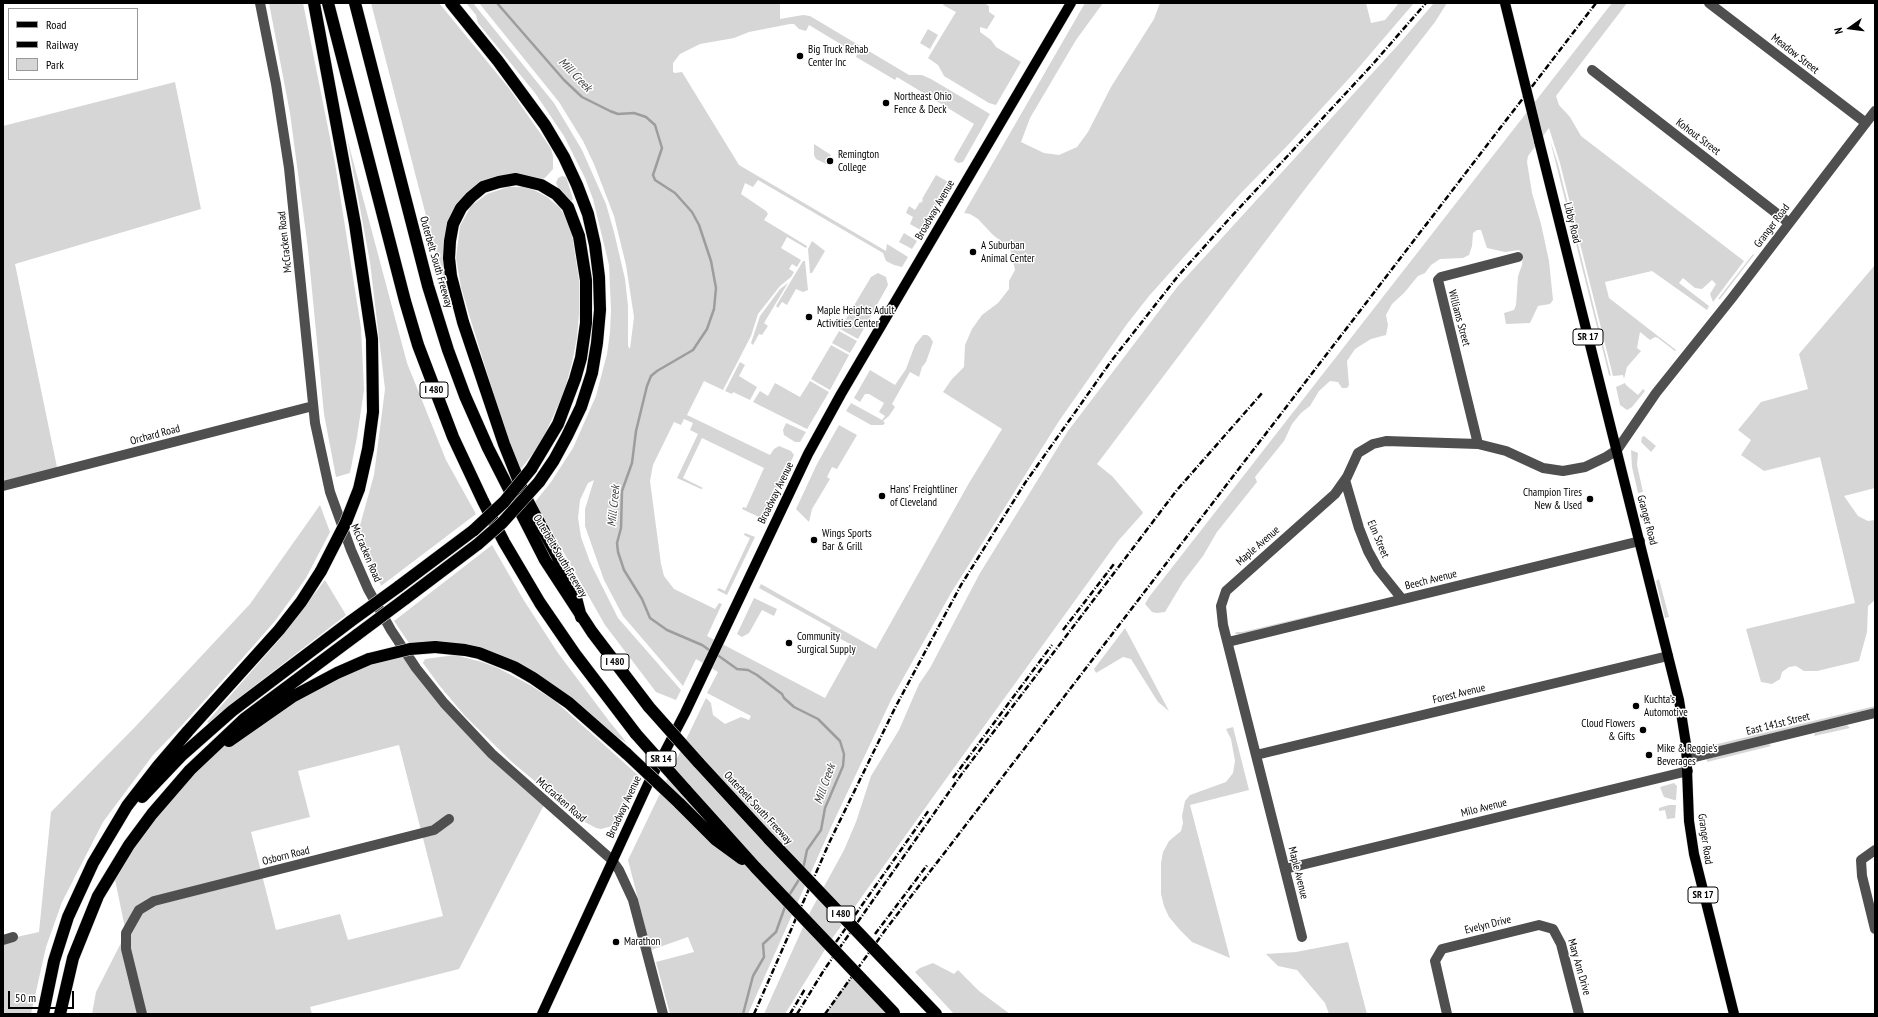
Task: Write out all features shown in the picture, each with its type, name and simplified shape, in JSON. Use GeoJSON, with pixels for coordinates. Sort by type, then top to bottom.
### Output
{"type":"FeatureCollection","features":[{"type":"Feature","properties":{"kind":"highway"},"geometry":{"type":"LineString","coordinates":[[43,1014],[61,938],[89,870],[107,839],[127,806],[143,784],[188,731],[279,630],[321,571],[346,522],[359,489],[368,449],[373,412],[372,339],[355,224],[314,3]]}},
{"type":"Feature","properties":{"kind":"highway","name":"I 480"},"geometry":{"type":"LineString","coordinates":[[328,3],[405,302],[433,386],[453,437],[490,515],[533,591],[575,654],[636,734],[756,868],[894,1013]]}},
{"type":"Feature","properties":{"kind":"highway","name":"Outerbelt South Freeway"},"geometry":{"type":"LineString","coordinates":[[354,3],[424,272],[448,350],[465,396],[494,462],[545,560],[581,617],[649,707],[768,839],[936,1014]]}},
{"type":"Feature","properties":{"kind":"highway"},"geometry":{"type":"LineString","coordinates":[[60,1014],[74,958],[98,896],[129,846],[174,787],[244,719],[478,544],[502,523],[539,482],[554,460],[581,407],[592,373],[600,310],[599,277],[595,245],[588,214],[577,184],[564,157],[545,125],[519,88],[451,3]]}},
{"type":"Feature","properties":{"kind":"highway"},"geometry":{"type":"LineString","coordinates":[[107,839],[149,790],[198,740],[256,692],[474,530],[504,502],[531,469],[558,424],[575,379],[581,358],[586,323],[586,280],[579,236],[568,207],[556,194],[548,189],[535,183],[516,179],[499,182],[483,188],[471,197],[461,208],[453,224],[450,241],[449,258],[451,276],[463,322],[504,444],[524,494],[573,586],[581,617]]}},
{"type":"Feature","properties":{"kind":"highway"},"geometry":{"type":"LineString","coordinates":[[190,770],[292,697],[337,673],[369,659],[410,649],[435,647],[465,650],[479,653],[514,667],[563,699],[627,754],[716,840],[756,868]]}},
{"type":"Feature","properties":{"kind":"main road","name":"Broadway Avenue"},"geometry":{"type":"LineString","coordinates":[[542,1014],[612,860],[808,454],[1071,3]]}},
{"type":"Feature","properties":{"kind":"main road","name":"Libby Road"},"geometry":{"type":"LineString","coordinates":[[1505,3],[1617,450]]}},
{"type":"Feature","properties":{"kind":"main road","name":"Granger Road"},"geometry":{"type":"LineString","coordinates":[[1617,450],[1681,708],[1688,759],[1689,821],[1695,858],[1734,1014]]}},
{"type":"Feature","properties":{"kind":"street","name":"McCracken Road"},"geometry":{"type":"LineString","coordinates":[[260,3],[276,84],[292,195],[313,406],[330,492],[344,531],[368,589],[402,647],[430,687],[475,738],[525,785],[612,860],[624,880],[633,900],[663,1014]]}},
{"type":"Feature","properties":{"kind":"street","name":"Meadow Street"},"geometry":{"type":"LineString","coordinates":[[1709,3],[1866,123]]}},
{"type":"Feature","properties":{"kind":"street","name":"Kohout Street"},"geometry":{"type":"LineString","coordinates":[[1592,70],[1789,223]]}},
{"type":"Feature","properties":{"kind":"street","name":"Granger Road"},"geometry":{"type":"LineString","coordinates":[[1617,450],[1656,393],[1732,298],[1875,111]]}},
{"type":"Feature","properties":{"kind":"street","name":"Williams Street"},"geometry":{"type":"LineString","coordinates":[[1478,444],[1438,280],[1441,277],[1518,257]]}},
{"type":"Feature","properties":{"kind":"street","name":"Orchard Road"},"geometry":{"type":"LineString","coordinates":[[3,486],[313,406]]}},
{"type":"Feature","properties":{"kind":"street","name":"Maple Avenue"},"geometry":{"type":"LineString","coordinates":[[1302,937],[1228,642],[1222,612],[1222,601],[1226,591],[1329,499],[1345,480],[1358,453],[1373,444],[1392,441],[1478,444],[1506,451],[1543,468],[1563,471],[1585,467],[1617,450]]}},
{"type":"Feature","properties":{"kind":"street","name":"Elm Street"},"geometry":{"type":"LineString","coordinates":[[1345,480],[1368,551],[1378,570],[1402,599]]}},
{"type":"Feature","properties":{"kind":"street","name":"Beech Avenue"},"geometry":{"type":"LineString","coordinates":[[1228,642],[1640,541]]}},
{"type":"Feature","properties":{"kind":"street","name":"Forest Avenue"},"geometry":{"type":"LineString","coordinates":[[1256,755],[1668,656]]}},
{"type":"Feature","properties":{"kind":"street","name":"East 141st Street"},"geometry":{"type":"LineString","coordinates":[[1688,759],[1875,713]]}},
{"type":"Feature","properties":{"kind":"street","name":"Milo Avenue"},"geometry":{"type":"LineString","coordinates":[[1285,869],[1688,771]]}},
{"type":"Feature","properties":{"kind":"street","name":"Osborn Road"},"geometry":{"type":"LineString","coordinates":[[142,1014],[126,949],[126,933],[139,910],[154,901],[434,830],[449,819]]}},
{"type":"Feature","properties":{"kind":"street"},"geometry":{"type":"LineString","coordinates":[[1875,850],[1861,860],[1862,876],[1875,929]]}},
{"type":"Feature","properties":{"kind":"street","name":"Evelyn Drive"},"geometry":{"type":"LineString","coordinates":[[1446,1014],[1435,961],[1442,949],[1539,925],[1552,928]]}},
{"type":"Feature","properties":{"kind":"street","name":"Mary Ann Drive"},"geometry":{"type":"LineString","coordinates":[[1552,928],[1562,944],[1579,1014]]}},
{"type":"Feature","properties":{"kind":"green space"},"geometry":{"type":"Polygon","coordinates":[[[269,3],[303,3],[335,163],[361,328],[364,390],[357,437],[350,473],[336,477],[324,414],[308,249],[290,113],[269,3]]]}},
{"type":"Feature","properties":{"kind":"green space"},"geometry":{"type":"Polygon","coordinates":[[[371,3],[439,3],[508,87],[551,149],[553,156],[553,169],[545,178],[541,179],[516,174],[493,177],[471,189],[456,204],[447,226],[445,240],[451,299],[448,298],[439,266],[371,3]]]}},
{"type":"Feature","properties":{"kind":"green space"},"geometry":{"type":"Polygon","coordinates":[[[466,3],[473,3],[554,103],[582,150],[606,204],[614,232],[625,279],[628,306],[628,346],[630,349],[634,317],[626,265],[614,216],[594,164],[583,141],[559,102],[479,3],[780,3],[780,19],[803,15],[810,16],[909,75],[922,75],[931,79],[990,114],[963,162],[958,163],[954,160],[955,157],[974,124],[897,77],[895,80],[856,57],[857,54],[809,25],[806,31],[799,29],[794,24],[790,24],[749,32],[734,38],[700,44],[680,54],[673,63],[673,72],[682,72],[739,165],[886,251],[887,244],[908,257],[902,267],[894,265],[886,261],[883,253],[758,180],[753,187],[745,183],[741,194],[766,211],[768,214],[764,220],[807,246],[806,248],[787,237],[781,248],[801,260],[797,267],[792,264],[789,269],[794,272],[791,277],[780,286],[758,314],[751,336],[723,390],[704,381],[687,415],[770,455],[774,449],[779,446],[791,451],[794,455],[763,519],[742,509],[743,507],[746,508],[764,468],[702,438],[683,478],[703,488],[701,489],[677,478],[698,434],[690,430],[693,423],[684,419],[681,425],[674,422],[653,465],[650,481],[661,564],[664,576],[674,589],[715,609],[719,603],[722,604],[707,636],[825,698],[854,646],[829,633],[831,628],[759,588],[761,584],[876,649],[969,483],[1002,429],[943,392],[952,379],[964,367],[965,345],[972,329],[982,315],[998,303],[1009,289],[1009,281],[1015,270],[1010,248],[993,235],[978,219],[970,214],[964,213],[1085,3],[1103,3],[1076,40],[1030,118],[1021,142],[1044,153],[1059,155],[1077,147],[1088,132],[1111,87],[1154,19],[1160,3],[1366,3],[1371,23],[1385,20],[1399,3],[1414,3],[1354,73],[1288,145],[1241,193],[1149,296],[1127,324],[1059,421],[951,593],[892,698],[832,825],[748,1014],[670,1014],[656,962],[694,952],[688,937],[651,950],[628,860],[706,698],[711,703],[713,715],[725,724],[741,717],[749,720],[751,716],[707,693],[718,672],[696,659],[683,686],[623,616],[604,580],[585,526],[585,509],[594,480],[588,483],[580,500],[578,518],[581,537],[590,562],[618,618],[681,690],[676,700],[656,692],[605,625],[535,502],[551,482],[573,448],[596,396],[607,354],[610,332],[611,310],[609,265],[593,199],[585,178],[564,136],[535,93],[478,23],[476,15],[466,3]]]}},
{"type":"Feature","properties":{"kind":"green space"},"geometry":{"type":"Polygon","coordinates":[[[944,3],[984,3],[989,6],[989,12],[995,16],[987,29],[980,27],[980,32],[991,40],[996,47],[1021,62],[996,105],[989,103],[944,76],[938,65],[928,58],[956,12],[943,5],[944,3]]]}},
{"type":"Feature","properties":{"kind":"green space"},"geometry":{"type":"Polygon","coordinates":[[[1434,3],[1447,3],[1435,22],[1305,189],[1097,464],[1112,476],[1143,513],[1118,541],[933,797],[831,940],[785,1014],[764,1014],[808,916],[844,850],[856,822],[871,776],[899,730],[919,684],[930,668],[980,573],[1068,431],[1178,286],[1398,45],[1434,3]]]}},
{"type":"Feature","properties":{"kind":"green space"},"geometry":{"type":"Polygon","coordinates":[[[1612,3],[1627,3],[1556,96],[1559,105],[1570,117],[1581,136],[1744,261],[1713,302],[1710,294],[1716,284],[1712,280],[1702,289],[1695,288],[1683,278],[1679,283],[1709,306],[1707,310],[1652,271],[1605,282],[1609,298],[1676,350],[1675,351],[1658,338],[1655,337],[1650,340],[1640,332],[1637,348],[1641,351],[1627,367],[1624,379],[1623,375],[1613,376],[1560,163],[1549,128],[1528,156],[1527,162],[1532,193],[1541,224],[1549,261],[1553,300],[1550,304],[1538,306],[1530,323],[1506,324],[1504,313],[1514,310],[1516,305],[1518,276],[1522,265],[1523,256],[1519,250],[1505,252],[1487,248],[1481,230],[1477,230],[1473,233],[1472,246],[1469,255],[1463,258],[1440,259],[1431,265],[1425,273],[1418,276],[1404,293],[1392,304],[1386,315],[1388,325],[1386,335],[1371,339],[1355,349],[1347,361],[1349,385],[1347,388],[1342,388],[1338,382],[1330,381],[1319,391],[1310,406],[1301,413],[1292,424],[1284,441],[1255,477],[1257,482],[1217,532],[1203,556],[1183,582],[1165,612],[1152,612],[1145,604],[1149,597],[1612,3]]]}},
{"type":"Feature","properties":{"kind":"green space"},"geometry":{"type":"Polygon","coordinates":[[[928,29],[938,35],[930,49],[920,43],[928,29]]]}},
{"type":"Feature","properties":{"kind":"green space"},"geometry":{"type":"Polygon","coordinates":[[[175,82],[201,209],[15,264],[58,472],[3,487],[3,126],[175,82]]]}},
{"type":"Feature","properties":{"kind":"green space"},"geometry":{"type":"Polygon","coordinates":[[[347,138],[407,363],[446,460],[476,514],[381,586],[359,529],[374,475],[385,389],[370,262],[347,138]]]}},
{"type":"Feature","properties":{"kind":"green space"},"geometry":{"type":"Polygon","coordinates":[[[1550,140],[1558,164],[1611,376],[1609,375],[1550,140]]]}},
{"type":"Feature","properties":{"kind":"green space"},"geometry":{"type":"Polygon","coordinates":[[[814,144],[831,155],[826,164],[816,159],[814,155],[814,144]]]}},
{"type":"Feature","properties":{"kind":"green space"},"geometry":{"type":"Polygon","coordinates":[[[936,175],[950,183],[922,231],[910,224],[913,217],[906,213],[909,206],[915,210],[920,202],[921,203],[936,175]]]}},
{"type":"Feature","properties":{"kind":"green space"},"geometry":{"type":"Polygon","coordinates":[[[562,176],[566,177],[573,199],[571,201],[560,191],[556,183],[558,178],[562,176]]]}},
{"type":"Feature","properties":{"kind":"green space"},"geometry":{"type":"Polygon","coordinates":[[[508,187],[524,187],[536,191],[547,197],[560,208],[567,220],[572,234],[579,280],[577,337],[564,392],[546,432],[534,452],[520,470],[503,424],[471,321],[461,287],[456,258],[460,226],[471,206],[487,194],[508,187]]]}},
{"type":"Feature","properties":{"kind":"green space"},"geometry":{"type":"Polygon","coordinates":[[[904,233],[917,241],[912,249],[899,242],[904,233]]]}},
{"type":"Feature","properties":{"kind":"green space"},"geometry":{"type":"Polygon","coordinates":[[[812,241],[825,251],[812,273],[810,273],[808,249],[812,241]]]}},
{"type":"Feature","properties":{"kind":"green space"},"geometry":{"type":"Polygon","coordinates":[[[1753,254],[1754,255],[1720,299],[1718,299],[1753,254]]]}},
{"type":"Feature","properties":{"kind":"green space"},"geometry":{"type":"Polygon","coordinates":[[[803,261],[805,261],[808,290],[803,292],[796,289],[787,305],[782,302],[778,308],[776,306],[803,261]]]}},
{"type":"Feature","properties":{"kind":"green space"},"geometry":{"type":"Polygon","coordinates":[[[1875,265],[1875,488],[1844,496],[1858,516],[1868,521],[1875,520],[1875,600],[1868,606],[1867,632],[1859,661],[1817,671],[1804,671],[1796,666],[1789,667],[1782,672],[1780,679],[1772,684],[1761,682],[1746,629],[1855,603],[1820,457],[1764,471],[1741,455],[1751,440],[1738,430],[1761,402],[1808,389],[1799,354],[1875,265]]]}},
{"type":"Feature","properties":{"kind":"green space"},"geometry":{"type":"Polygon","coordinates":[[[878,273],[886,277],[888,285],[858,339],[840,329],[871,277],[878,273]]]}},
{"type":"Feature","properties":{"kind":"green space"},"geometry":{"type":"Polygon","coordinates":[[[788,283],[764,323],[768,326],[762,335],[759,334],[753,345],[751,343],[760,316],[780,289],[788,283]]]}},
{"type":"Feature","properties":{"kind":"green space"},"geometry":{"type":"Polygon","coordinates":[[[839,331],[857,341],[850,353],[832,343],[839,331]]]}},
{"type":"Feature","properties":{"kind":"green space"},"geometry":{"type":"Polygon","coordinates":[[[923,335],[930,337],[933,342],[926,362],[922,367],[919,377],[910,372],[892,404],[895,407],[889,416],[883,421],[885,423],[883,425],[871,425],[846,411],[851,403],[882,420],[885,416],[879,412],[884,403],[869,394],[865,394],[860,402],[854,398],[870,370],[895,385],[906,369],[915,345],[923,335]]]}},
{"type":"Feature","properties":{"kind":"green space"},"geometry":{"type":"Polygon","coordinates":[[[831,345],[849,355],[830,390],[811,379],[831,345]]]}},
{"type":"Feature","properties":{"kind":"green space"},"geometry":{"type":"Polygon","coordinates":[[[740,362],[745,365],[739,376],[757,387],[750,400],[733,392],[732,394],[725,391],[740,362]]]}},
{"type":"Feature","properties":{"kind":"green space"},"geometry":{"type":"Polygon","coordinates":[[[810,381],[829,392],[807,429],[753,402],[760,391],[768,396],[775,383],[800,397],[810,381]]]}},
{"type":"Feature","properties":{"kind":"green space"},"geometry":{"type":"Polygon","coordinates":[[[1625,383],[1638,395],[1643,389],[1645,391],[1632,407],[1627,410],[1620,405],[1616,387],[1625,383]]]}},
{"type":"Feature","properties":{"kind":"green space"},"geometry":{"type":"Polygon","coordinates":[[[786,423],[806,432],[800,442],[795,442],[784,435],[783,430],[786,423]]]}},
{"type":"Feature","properties":{"kind":"green space"},"geometry":{"type":"Polygon","coordinates":[[[839,425],[857,435],[837,469],[832,467],[827,477],[830,479],[812,509],[809,522],[796,509],[817,464],[839,425]]]}},
{"type":"Feature","properties":{"kind":"green space"},"geometry":{"type":"Polygon","coordinates":[[[1644,436],[1656,446],[1651,452],[1641,442],[1642,437],[1644,436]]]}},
{"type":"Feature","properties":{"kind":"green space"},"geometry":{"type":"Polygon","coordinates":[[[1631,450],[1638,453],[1637,465],[1643,492],[1638,493],[1632,467],[1631,450]]]}},
{"type":"Feature","properties":{"kind":"green space"},"geometry":{"type":"Polygon","coordinates":[[[320,505],[330,532],[306,578],[275,621],[184,723],[153,755],[103,822],[62,902],[46,947],[31,1014],[3,1014],[3,940],[39,932],[51,812],[135,727],[250,604],[320,505]]]}},
{"type":"Feature","properties":{"kind":"green space"},"geometry":{"type":"Polygon","coordinates":[[[745,533],[755,537],[727,595],[717,590],[719,588],[725,591],[750,538],[744,535],[745,533]]]}},
{"type":"Feature","properties":{"kind":"green space"},"geometry":{"type":"Polygon","coordinates":[[[492,545],[523,599],[558,653],[627,743],[609,732],[565,693],[531,671],[421,642],[409,643],[394,621],[492,545]]]}},
{"type":"Feature","properties":{"kind":"green space"},"geometry":{"type":"Polygon","coordinates":[[[1659,579],[1669,617],[1665,618],[1656,581],[1659,579]]]}},
{"type":"Feature","properties":{"kind":"green space"},"geometry":{"type":"Polygon","coordinates":[[[325,580],[346,615],[232,703],[209,723],[207,722],[279,640],[325,580]]]}},
{"type":"Feature","properties":{"kind":"green space"},"geometry":{"type":"Polygon","coordinates":[[[1391,597],[1235,634],[1236,632],[1242,632],[1391,597]]]}},
{"type":"Feature","properties":{"kind":"green space"},"geometry":{"type":"Polygon","coordinates":[[[754,598],[777,609],[774,616],[762,610],[749,633],[742,637],[737,634],[754,598]]]}},
{"type":"Feature","properties":{"kind":"green space"},"geometry":{"type":"Polygon","coordinates":[[[1125,628],[1169,711],[1158,702],[1131,659],[1123,657],[1096,673],[1094,669],[1125,628]]]}},
{"type":"Feature","properties":{"kind":"green space"},"geometry":{"type":"Polygon","coordinates":[[[405,652],[416,668],[545,803],[459,969],[310,1007],[312,1014],[92,1014],[96,992],[126,933],[113,870],[190,770],[267,714],[318,682],[405,652]],[[399,745],[298,771],[310,817],[251,832],[276,930],[340,914],[348,940],[443,916],[399,745]]]}},
{"type":"Feature","properties":{"kind":"green space"},"geometry":{"type":"Polygon","coordinates":[[[455,655],[498,668],[530,685],[555,701],[639,776],[624,809],[612,826],[601,829],[581,820],[512,762],[465,716],[423,663],[425,659],[455,655]]]}},
{"type":"Feature","properties":{"kind":"green space"},"geometry":{"type":"Polygon","coordinates":[[[1875,706],[1875,708],[1701,750],[1701,748],[1875,706]]]}},
{"type":"Feature","properties":{"kind":"green space"},"geometry":{"type":"Polygon","coordinates":[[[1847,725],[1850,728],[1814,736],[1815,733],[1847,725]]]}},
{"type":"Feature","properties":{"kind":"green space"},"geometry":{"type":"Polygon","coordinates":[[[1233,727],[1249,790],[1190,805],[1230,958],[1192,942],[1169,917],[1161,894],[1161,863],[1163,852],[1169,841],[1181,831],[1185,801],[1190,795],[1226,782],[1233,773],[1235,761],[1231,739],[1226,729],[1233,727]]]}},
{"type":"Feature","properties":{"kind":"green space"},"geometry":{"type":"Polygon","coordinates":[[[1769,744],[1771,746],[1707,762],[1707,759],[1769,744]]]}},
{"type":"Feature","properties":{"kind":"green space"},"geometry":{"type":"Polygon","coordinates":[[[1674,783],[1677,786],[1676,800],[1664,797],[1660,787],[1674,783]]]}},
{"type":"Feature","properties":{"kind":"green space"},"geometry":{"type":"Polygon","coordinates":[[[1669,805],[1676,805],[1675,818],[1667,819],[1665,810],[1659,811],[1659,808],[1669,805]]]}},
{"type":"Feature","properties":{"kind":"green space"},"geometry":{"type":"Polygon","coordinates":[[[1348,942],[1367,1014],[1329,1014],[1325,1003],[1297,970],[1278,966],[1266,954],[1296,952],[1348,942]]]}},
{"type":"Feature","properties":{"kind":"green space"},"geometry":{"type":"Polygon","coordinates":[[[933,963],[954,974],[958,970],[979,991],[1010,1014],[954,1014],[915,972],[920,968],[933,963]]]}},
{"type":"Feature","properties":{"kind":"green space"},"geometry":{"type":"Polygon","coordinates":[[[855,971],[895,1014],[825,1014],[855,971]]]}},
{"type":"Feature","properties":{"kind":"waterway","name":"Mill Creek"},"geometry":{"type":"LineString","coordinates":[[497,3],[564,80],[582,97],[618,114],[634,113],[646,117],[655,125],[662,148],[653,175],[655,180],[675,193],[692,212],[699,225],[711,261],[716,288],[714,309],[707,329],[693,350],[657,371],[651,376],[647,386],[636,431],[632,463],[622,491],[621,528],[617,543],[618,552],[624,570],[642,599],[650,618],[667,630],[702,645],[712,652]]}},
{"type":"Feature","properties":{"kind":"waterway","name":"Mill Creek"},"geometry":{"type":"LineString","coordinates":[[716,654],[737,669],[748,670],[757,675],[782,694],[784,698],[794,707],[818,719],[840,741],[844,754],[843,766],[825,808],[821,830],[807,850],[803,869]]}},
{"type":"Feature","properties":{"kind":"waterway","name":"Mill Creek"},"geometry":{"type":"LineString","coordinates":[[788,897],[800,878]]}},
{"type":"Feature","properties":{"kind":"waterway","name":"Mill Creek"},"geometry":{"type":"LineString","coordinates":[[743,1014],[753,976],[764,957],[763,944],[776,932],[786,904]]}},
{"type":"Feature","properties":{"kind":"railway"},"geometry":{"type":"LineString","coordinates":[[754,1014],[830,841],[896,706],[961,585],[1025,483],[1112,360],[1178,276],[1372,65],[1426,3]]}},
{"type":"Feature","properties":{"kind":"railway"},"geometry":{"type":"LineString","coordinates":[[825,1014],[886,929],[1596,3]]}},
{"type":"Feature","properties":{"kind":"railway"},"geometry":{"type":"LineString","coordinates":[[797,1014],[824,970],[961,775],[1177,490],[1263,392]]}},
{"type":"Feature","properties":{"kind":"railway"},"geometry":{"type":"LineString","coordinates":[[1063,630],[1114,564]]}},
{"type":"Feature","properties":{"kind":"railway"},"geometry":{"type":"LineString","coordinates":[[953,778],[1052,645]]}},
{"type":"Feature","properties":{"kind":"railway"},"geometry":{"type":"LineString","coordinates":[[836,942],[929,810]]}},
{"type":"Feature","properties":{"kind":"railway"},"geometry":{"type":"LineString","coordinates":[[875,934],[928,864]]}},
{"type":"Feature","properties":{"kind":"railway"},"geometry":{"type":"LineString","coordinates":[[790,1014],[805,989]]}},
{"type":"Feature","properties":{"kind":"place","name":"Big Truck Rehab Center Inc"},"geometry":{"type":"Point","coordinates":[800,56]}},
{"type":"Feature","properties":{"kind":"place","name":"Northeast Ohio Fence & Deck"},"geometry":{"type":"Point","coordinates":[886,103]}},
{"type":"Feature","properties":{"kind":"place","name":"Remington College"},"geometry":{"type":"Point","coordinates":[830,161]}},
{"type":"Feature","properties":{"kind":"place","name":"A Suburban Animal Center"},"geometry":{"type":"Point","coordinates":[973,252]}},
{"type":"Feature","properties":{"kind":"place","name":"Maple Heights Adult Activities Center"},"geometry":{"type":"Point","coordinates":[809,317]}},
{"type":"Feature","properties":{"kind":"place","name":"Hans’ Freightliner of Cleveland"},"geometry":{"type":"Point","coordinates":[882,496]}},
{"type":"Feature","properties":{"kind":"place","name":"Champion Tires New & Used"},"geometry":{"type":"Point","coordinates":[1590,499]}},
{"type":"Feature","properties":{"kind":"place","name":"Wings Sports Bar & Grill"},"geometry":{"type":"Point","coordinates":[814,540]}},
{"type":"Feature","properties":{"kind":"place","name":"Community Surgical Supply"},"geometry":{"type":"Point","coordinates":[789,643]}},
{"type":"Feature","properties":{"kind":"place","name":"Kuchta’s Automotive"},"geometry":{"type":"Point","coordinates":[1636,706]}},
{"type":"Feature","properties":{"kind":"place","name":"Cloud Flowers & Gifts"},"geometry":{"type":"Point","coordinates":[1643,730]}},
{"type":"Feature","properties":{"kind":"place","name":"Mike & Reggie’s Beverages"},"geometry":{"type":"Point","coordinates":[1649,755]}},
{"type":"Feature","properties":{"kind":"place","name":"Marathon"},"geometry":{"type":"Point","coordinates":[616,942]}}]}
